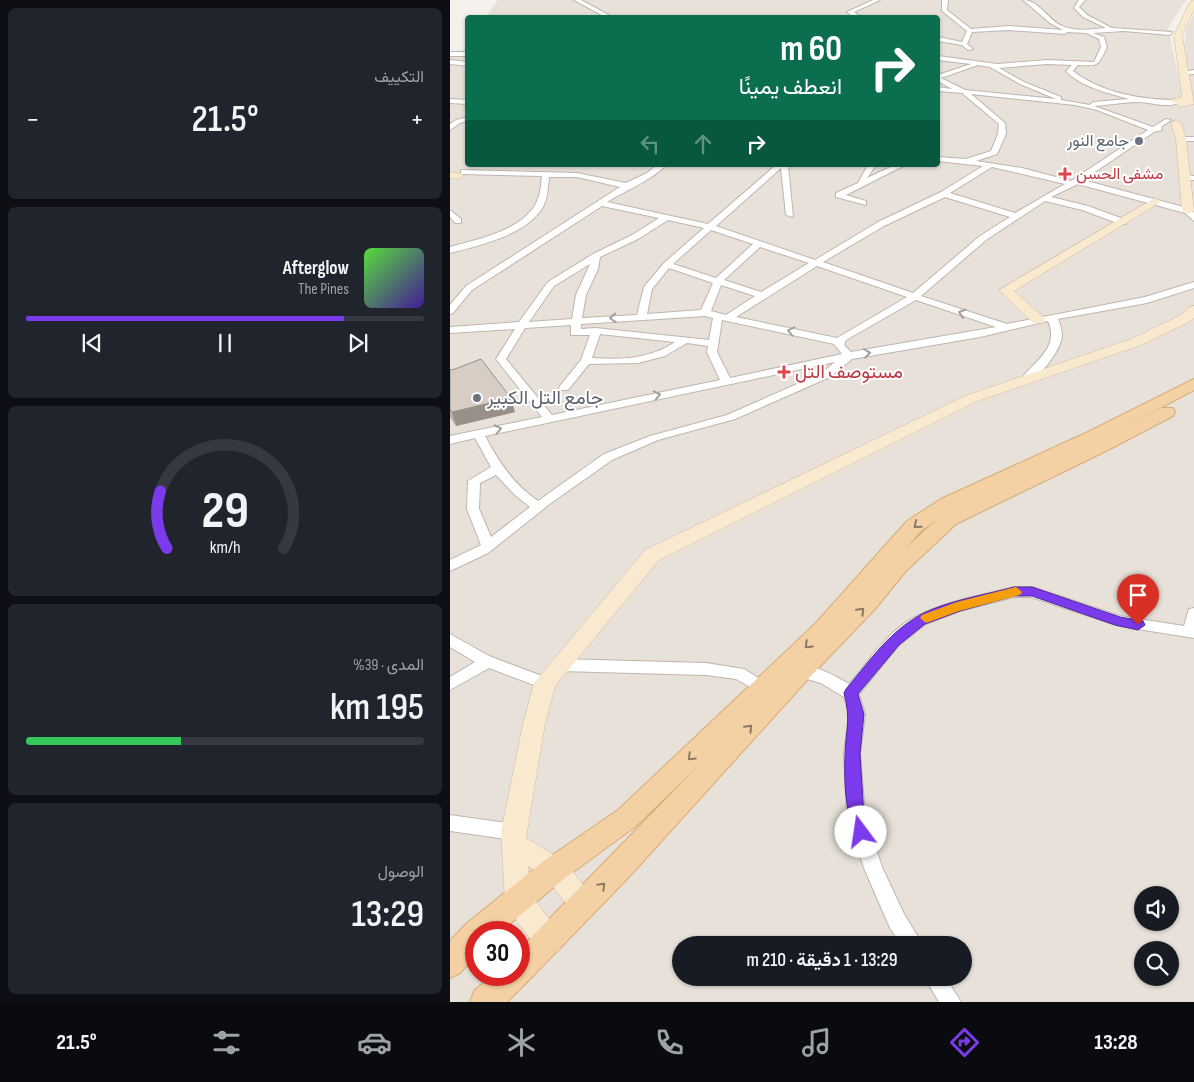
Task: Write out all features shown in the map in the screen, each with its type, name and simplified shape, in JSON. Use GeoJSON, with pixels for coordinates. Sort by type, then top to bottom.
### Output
{"type":"FeatureCollection","features":[{"type":"Feature","properties":{"kind":"main road"},"geometry":{"type":"LineString","coordinates":[[1179,12],[1188,0]]}},
{"type":"Feature","properties":{"kind":"main road"},"geometry":{"type":"LineString","coordinates":[[1191,215],[1190,178],[1176,121],[1186,101],[1178,35],[1194,2]]}},
{"type":"Feature","properties":{"kind":"main road"},"geometry":{"type":"LineString","coordinates":[[1173,24],[1170,33],[1186,101]]}},
{"type":"Feature","properties":{"kind":"main road"},"geometry":{"type":"LineString","coordinates":[[1038,320],[1006,290],[1123,222],[1155,201]]}},
{"type":"Feature","properties":{"kind":"main road"},"geometry":{"type":"LineString","coordinates":[[550,941],[518,900],[514,838],[534,724],[545,683],[652,556],[970,399],[1136,342],[1186,318],[1194,310]]}},
{"type":"Feature","properties":{"kind":"main road"},"geometry":{"type":"LineString","coordinates":[[493,921],[555,869],[627,818],[823,630],[914,526],[948,503],[1094,436],[1194,384]]}},
{"type":"Feature","properties":{"kind":"main road"},"geometry":{"type":"LineString","coordinates":[[530,960],[550,941],[801,672],[868,604],[899,566],[949,519],[1104,445],[1194,398]]}},
{"type":"Feature","properties":{"kind":"main road"},"geometry":{"type":"LineString","coordinates":[[514,838],[555,869],[582,905]]}},
{"type":"Feature","properties":{"kind":"main road"},"geometry":{"type":"LineString","coordinates":[[450,963],[465,947]]}},
{"type":"Feature","properties":{"kind":"main road"},"geometry":{"type":"LineString","coordinates":[[485,1002],[502,986]]}},
{"type":"Feature","properties":{"kind":"street"},"geometry":{"type":"LineString","coordinates":[[577,0],[606,15]]}},
{"type":"Feature","properties":{"kind":"street"},"geometry":{"type":"LineString","coordinates":[[855,15],[850,12],[877,0]]}},
{"type":"Feature","properties":{"kind":"street"},"geometry":{"type":"LineString","coordinates":[[945,0],[944,10],[970,31],[1010,28],[1089,33],[1112,30],[1170,33]]}},
{"type":"Feature","properties":{"kind":"street"},"geometry":{"type":"LineString","coordinates":[[1026,0],[1049,21],[1072,32]]}},
{"type":"Feature","properties":{"kind":"street"},"geometry":{"type":"LineString","coordinates":[[1082,0],[1076,7],[1080,12],[1112,30]]}},
{"type":"Feature","properties":{"kind":"street"},"geometry":{"type":"LineString","coordinates":[[964,44],[970,31]]}},
{"type":"Feature","properties":{"kind":"street"},"geometry":{"type":"LineString","coordinates":[[940,58],[992,66],[1047,62],[1075,65],[1096,64],[1104,47],[1102,38],[1089,33]]}},
{"type":"Feature","properties":{"kind":"street"},"geometry":{"type":"LineString","coordinates":[[940,39],[964,44],[970,48],[969,54],[959,60]]}},
{"type":"Feature","properties":{"kind":"street"},"geometry":{"type":"LineString","coordinates":[[450,54],[465,54]]}},
{"type":"Feature","properties":{"kind":"street"},"geometry":{"type":"LineString","coordinates":[[450,62],[465,64]]}},
{"type":"Feature","properties":{"kind":"street"},"geometry":{"type":"LineString","coordinates":[[940,77],[977,65]]}},
{"type":"Feature","properties":{"kind":"street"},"geometry":{"type":"LineString","coordinates":[[1075,65],[1069,71],[1074,76],[1140,101]]}},
{"type":"Feature","properties":{"kind":"street"},"geometry":{"type":"LineString","coordinates":[[992,66],[1022,83],[1068,102]]}},
{"type":"Feature","properties":{"kind":"street"},"geometry":{"type":"LineString","coordinates":[[1184,73],[1194,72]]}},
{"type":"Feature","properties":{"kind":"street"},"geometry":{"type":"LineString","coordinates":[[940,79],[964,92],[1002,123],[1002,134],[994,152],[968,161]]}},
{"type":"Feature","properties":{"kind":"street"},"geometry":{"type":"LineString","coordinates":[[940,89],[1084,104],[1186,101]]}},
{"type":"Feature","properties":{"kind":"street"},"geometry":{"type":"LineString","coordinates":[[450,101],[465,102]]}},
{"type":"Feature","properties":{"kind":"street"},"geometry":{"type":"LineString","coordinates":[[1084,104],[1155,130]]}},
{"type":"Feature","properties":{"kind":"street"},"geometry":{"type":"LineString","coordinates":[[450,128],[458,121],[465,120]]}},
{"type":"Feature","properties":{"kind":"street"},"geometry":{"type":"LineString","coordinates":[[838,342],[914,297],[983,238],[1016,216],[1044,198],[1074,183],[1120,150],[1155,130],[1176,121]]}},
{"type":"Feature","properties":{"kind":"street"},"geometry":{"type":"LineString","coordinates":[[1181,139],[1194,140]]}},
{"type":"Feature","properties":{"kind":"street"},"geometry":{"type":"LineString","coordinates":[[940,159],[968,161],[1030,171],[1155,201],[1191,215]]}},
{"type":"Feature","properties":{"kind":"street"},"geometry":{"type":"LineString","coordinates":[[729,317],[762,295],[895,216],[944,194],[990,166]]}},
{"type":"Feature","properties":{"kind":"street"},"geometry":{"type":"LineString","coordinates":[[455,176],[471,167]]}},
{"type":"Feature","properties":{"kind":"street"},"geometry":{"type":"LineString","coordinates":[[573,174],[577,167]]}},
{"type":"Feature","properties":{"kind":"street"},"geometry":{"type":"LineString","coordinates":[[450,310],[469,288],[626,186],[650,175],[660,167]]}},
{"type":"Feature","properties":{"kind":"street"},"geometry":{"type":"LineString","coordinates":[[642,316],[647,289],[667,265],[778,167]]}},
{"type":"Feature","properties":{"kind":"street"},"geometry":{"type":"LineString","coordinates":[[784,167],[790,215]]}},
{"type":"Feature","properties":{"kind":"street"},"geometry":{"type":"LineString","coordinates":[[862,183],[871,167]]}},
{"type":"Feature","properties":{"kind":"street"},"geometry":{"type":"LineString","coordinates":[[863,203],[839,195],[897,167]]}},
{"type":"Feature","properties":{"kind":"street"},"geometry":{"type":"LineString","coordinates":[[450,250],[518,225],[534,213],[544,195],[546,174]]}},
{"type":"Feature","properties":{"kind":"street"},"geometry":{"type":"LineString","coordinates":[[455,176],[573,174],[626,186]]}},
{"type":"Feature","properties":{"kind":"street"},"geometry":{"type":"LineString","coordinates":[[944,194],[1016,216]]}},
{"type":"Feature","properties":{"kind":"street"},"geometry":{"type":"LineString","coordinates":[[1044,198],[1085,208],[1123,222]]}},
{"type":"Feature","properties":{"kind":"street"},"geometry":{"type":"LineString","coordinates":[[600,203],[710,227],[1008,328]]}},
{"type":"Feature","properties":{"kind":"street"},"geometry":{"type":"LineString","coordinates":[[450,212],[458,221]]}},
{"type":"Feature","properties":{"kind":"street"},"geometry":{"type":"LineString","coordinates":[[548,418],[501,359],[551,284],[596,256],[635,237],[666,218]]}},
{"type":"Feature","properties":{"kind":"street"},"geometry":{"type":"LineString","coordinates":[[704,313],[719,280],[758,244]]}},
{"type":"Feature","properties":{"kind":"street"},"geometry":{"type":"LineString","coordinates":[[596,256],[593,269],[581,295],[575,333],[596,331],[713,344]]}},
{"type":"Feature","properties":{"kind":"street"},"geometry":{"type":"LineString","coordinates":[[667,265],[762,295]]}},
{"type":"Feature","properties":{"kind":"street"},"geometry":{"type":"LineString","coordinates":[[450,440],[849,356],[1008,328],[1038,320],[1147,300],[1194,285]]}},
{"type":"Feature","properties":{"kind":"street"},"geometry":{"type":"LineString","coordinates":[[450,330],[704,313],[838,342],[849,356]]}},
{"type":"Feature","properties":{"kind":"street"},"geometry":{"type":"LineString","coordinates":[[718,315],[712,352],[726,381]]}},
{"type":"Feature","properties":{"kind":"street"},"geometry":{"type":"LineString","coordinates":[[1026,379],[1052,353],[1058,331],[1052,318]]}},
{"type":"Feature","properties":{"kind":"street"},"geometry":{"type":"LineString","coordinates":[[564,388],[586,361],[596,331]]}},
{"type":"Feature","properties":{"kind":"street"},"geometry":{"type":"LineString","coordinates":[[586,361],[625,363],[644,361],[671,350],[685,340]]}},
{"type":"Feature","properties":{"kind":"street"},"geometry":{"type":"LineString","coordinates":[[450,566],[488,546],[608,457],[654,438],[731,417],[826,375],[849,356]]}},
{"type":"Feature","properties":{"kind":"street"},"geometry":{"type":"LineString","coordinates":[[478,433],[491,460],[498,469],[521,496],[539,507]]}},
{"type":"Feature","properties":{"kind":"street"},"geometry":{"type":"LineString","coordinates":[[488,546],[473,509],[474,481],[498,469]]}},
{"type":"Feature","properties":{"kind":"street"},"geometry":{"type":"LineString","coordinates":[[851,693],[894,641],[921,620],[957,607],[1014,592],[1032,592],[1119,621],[1192,633],[1194,613]]}},
{"type":"Feature","properties":{"kind":"street"},"geometry":{"type":"LineString","coordinates":[[450,640],[466,652],[488,662],[545,683]]}},
{"type":"Feature","properties":{"kind":"street"},"geometry":{"type":"LineString","coordinates":[[450,684],[488,662]]}},
{"type":"Feature","properties":{"kind":"street"},"geometry":{"type":"LineString","coordinates":[[560,665],[706,669],[739,673],[763,688]]}},
{"type":"Feature","properties":{"kind":"street"},"geometry":{"type":"LineString","coordinates":[[801,672],[825,678],[851,693],[857,714],[852,754],[856,815],[873,868],[897,921],[907,936]]}},
{"type":"Feature","properties":{"kind":"street"},"geometry":{"type":"LineString","coordinates":[[450,823],[514,838]]}},
{"type":"Feature","properties":{"kind":"street"},"geometry":{"type":"LineString","coordinates":[[940,986],[951,1002]]}},
{"type":"Feature","properties":{"kind":"shaded area"},"geometry":{"type":"Polygon","coordinates":[[[498,0],[1186,0],[1168,28],[1183,99],[1194,102],[1194,1002],[450,1002],[450,51],[463,51],[465,48],[465,167],[940,167],[940,15],[487,15],[498,0]]]}},
{"type":"Feature","properties":{"kind":"shaded area"},"geometry":{"type":"Polygon","coordinates":[[[1194,13],[1194,99],[1190,98],[1184,54],[1186,29],[1194,13]]]}},
{"type":"Feature","properties":{"kind":"building","name":"جامع التل الكبير"},"geometry":{"type":"Polygon","coordinates":[[[481,359],[511,398],[452,412],[450,409],[450,370],[481,359]]]}},
{"type":"Feature","properties":{"kind":"slow traffic"},"geometry":{"type":"LineString","coordinates":[[926,618],[957,607],[1016,592]]}},
{"type":"Feature","properties":{"kind":"place","name":"جامع النور"},"geometry":{"type":"Point","coordinates":[1139,141]}},
{"type":"Feature","properties":{"kind":"place","name":"مشفى الحسن"},"geometry":{"type":"Point","coordinates":[1065,174]}},
{"type":"Feature","properties":{"kind":"place","name":"مستوصف التل"},"geometry":{"type":"Point","coordinates":[784,372]}},
{"type":"Feature","properties":{"kind":"place","name":"جامع التل الكبير"},"geometry":{"type":"Point","coordinates":[477,398]}},
{"type":"Feature","properties":{"kind":"route"},"geometry":{"type":"LineString","coordinates":[[861,832],[856,815],[852,754],[857,714],[851,693],[894,641],[921,620],[957,607],[1014,592],[1032,592],[1119,621],[1138,625]]}}]}
